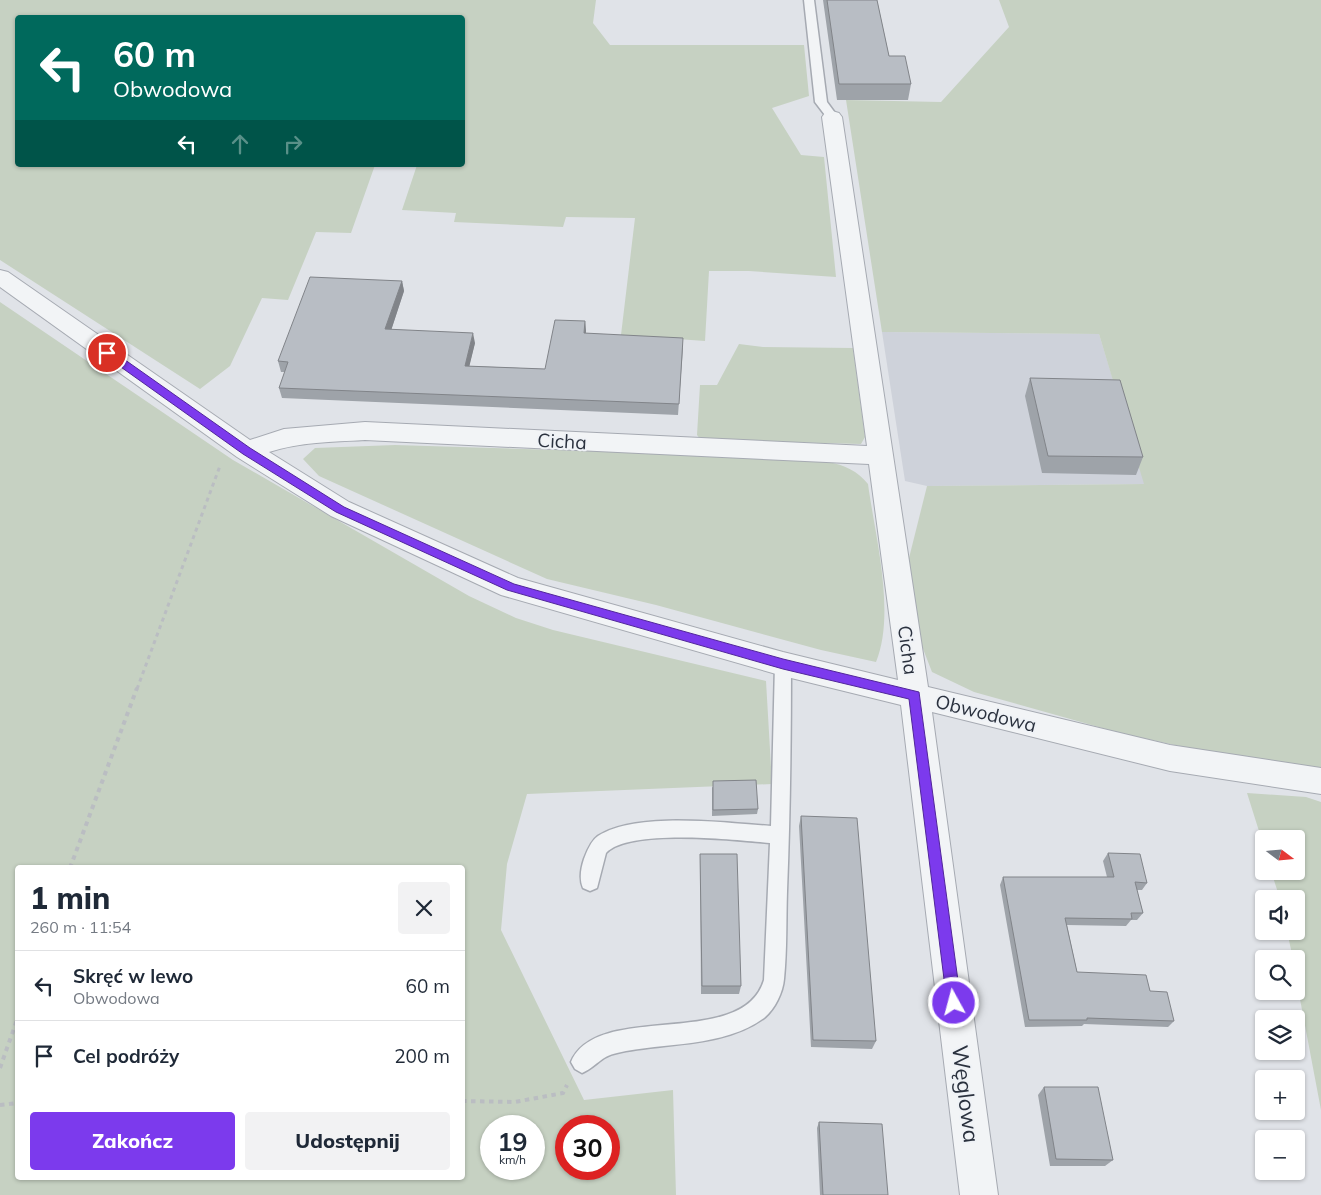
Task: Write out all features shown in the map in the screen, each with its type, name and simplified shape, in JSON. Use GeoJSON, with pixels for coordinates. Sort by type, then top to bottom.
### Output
{"type":"FeatureCollection","features":[{"type":"Feature","properties":{"kind":"street","name":"Cicha"},"geometry":{"type":"LineString","coordinates":[[832,117],[915,696]]}},
{"type":"Feature","properties":{"kind":"street","name":"Obwodowa"},"geometry":{"type":"LineString","coordinates":[[0,276],[238,445],[340,509],[511,587],[783,664],[1170,758],[1321,781]]}},
{"type":"Feature","properties":{"kind":"street","name":"Cicha"},"geometry":{"type":"LineString","coordinates":[[238,445],[314,434],[365,431],[880,456]]}},
{"type":"Feature","properties":{"kind":"street","name":"Węglowa"},"geometry":{"type":"LineString","coordinates":[[915,696],[978,1195]]}},
{"type":"Feature","properties":{"kind":"lane"},"geometry":{"type":"LineString","coordinates":[[809,0],[820,102],[832,117]]}},
{"type":"Feature","properties":{"kind":"lane"},"geometry":{"type":"LineString","coordinates":[[582,1062],[587,1054],[598,1047],[632,1039],[725,1027],[750,1016],[768,999],[774,980],[780,835],[783,664]]}},
{"type":"Feature","properties":{"kind":"lane"},"geometry":{"type":"LineString","coordinates":[[590,882],[592,862],[603,843],[624,834],[655,830],[780,835]]}},
{"type":"Feature","properties":{"kind":"path"},"geometry":{"type":"LineString","coordinates":[[71,865],[238,445]]}},
{"type":"Feature","properties":{"kind":"path"},"geometry":{"type":"LineString","coordinates":[[0,1068],[15,1026]]}},
{"type":"Feature","properties":{"kind":"path"},"geometry":{"type":"LineString","coordinates":[[465,1100],[514,1102],[563,1092],[582,1062]]}},
{"type":"Feature","properties":{"kind":"path"},"geometry":{"type":"LineString","coordinates":[[0,1105],[15,1103]]}},
{"type":"Feature","properties":{"kind":"shaded area"},"geometry":{"type":"Polygon","coordinates":[[[882,332],[1099,334],[1145,484],[927,486],[905,481],[882,332]]]}},
{"type":"Feature","properties":{"kind":"green space"},"geometry":{"type":"Polygon","coordinates":[[[0,0],[596,0],[593,23],[610,45],[804,45],[809,96],[772,108],[801,155],[824,157],[836,277],[749,271],[709,271],[705,341],[621,335],[635,218],[566,217],[563,227],[454,222],[456,213],[402,210],[416,167],[465,167],[465,15],[15,15],[15,167],[374,167],[351,233],[316,232],[288,300],[262,298],[230,366],[200,389],[0,260],[0,0]]]}},
{"type":"Feature","properties":{"kind":"green space"},"geometry":{"type":"Polygon","coordinates":[[[999,0],[1321,0],[1321,769],[1216,754],[1120,733],[974,692],[932,672],[920,641],[909,558],[927,486],[1144,484],[1099,334],[882,332],[846,100],[941,102],[1009,27],[999,0]]]}},
{"type":"Feature","properties":{"kind":"green space"},"geometry":{"type":"Polygon","coordinates":[[[0,302],[233,460],[469,596],[516,618],[553,630],[766,681],[772,784],[527,794],[507,864],[501,930],[584,1100],[673,1090],[676,1195],[0,1195],[0,302]]]}},
{"type":"Feature","properties":{"kind":"green space"},"geometry":{"type":"Polygon","coordinates":[[[739,344],[763,347],[853,348],[865,437],[861,444],[701,440],[697,435],[700,385],[717,385],[739,344]]]}},
{"type":"Feature","properties":{"kind":"green space"},"geometry":{"type":"Polygon","coordinates":[[[395,445],[781,457],[828,462],[850,469],[860,475],[868,484],[879,550],[884,598],[884,621],[882,642],[876,662],[821,650],[656,605],[547,579],[319,476],[303,459],[315,448],[395,445]]]}},
{"type":"Feature","properties":{"kind":"green space"},"geometry":{"type":"Polygon","coordinates":[[[1247,793],[1306,797],[1321,802],[1321,1110],[1305,1026],[1305,1010],[1302,1010],[1300,1000],[1305,1000],[1305,950],[1291,950],[1289,940],[1305,940],[1305,890],[1277,890],[1274,880],[1305,880],[1305,830],[1259,830],[1247,793]]]}},
{"type":"Feature","properties":{"kind":"building"},"geometry":{"type":"Polygon","coordinates":[[[827,0],[877,0],[889,56],[905,56],[911,84],[839,84],[827,0]]]}},
{"type":"Feature","properties":{"kind":"building"},"geometry":{"type":"Polygon","coordinates":[[[310,277],[402,281],[385,329],[473,333],[465,366],[545,369],[555,320],[585,321],[584,333],[683,338],[679,404],[279,388],[288,362],[278,361],[310,277]]]}},
{"type":"Feature","properties":{"kind":"building"},"geometry":{"type":"Polygon","coordinates":[[[1030,378],[1120,380],[1143,457],[1048,456],[1030,378]]]}},
{"type":"Feature","properties":{"kind":"building"},"geometry":{"type":"Polygon","coordinates":[[[756,780],[758,809],[713,810],[713,781],[756,780]]]}},
{"type":"Feature","properties":{"kind":"building"},"geometry":{"type":"Polygon","coordinates":[[[801,816],[857,818],[876,1041],[813,1040],[801,816]]]}},
{"type":"Feature","properties":{"kind":"building"},"geometry":{"type":"Polygon","coordinates":[[[1108,853],[1140,854],[1147,883],[1135,882],[1143,913],[1131,913],[1132,919],[1065,918],[1077,972],[1146,975],[1150,991],[1167,992],[1174,1021],[1087,1018],[1087,1020],[1029,1020],[1003,877],[1114,877],[1108,853]]]}},
{"type":"Feature","properties":{"kind":"building"},"geometry":{"type":"Polygon","coordinates":[[[700,854],[737,854],[741,986],[702,986],[700,854]]]}},
{"type":"Feature","properties":{"kind":"building"},"geometry":{"type":"Polygon","coordinates":[[[1044,1087],[1098,1087],[1113,1160],[1056,1159],[1044,1087]]]}},
{"type":"Feature","properties":{"kind":"building"},"geometry":{"type":"Polygon","coordinates":[[[819,1122],[882,1124],[888,1195],[823,1195],[819,1122]]]}},
{"type":"Feature","properties":{"kind":"route"},"geometry":{"type":"LineString","coordinates":[[107,353],[246,451],[340,509],[511,587],[783,664],[915,696],[954,1003]]}}]}
